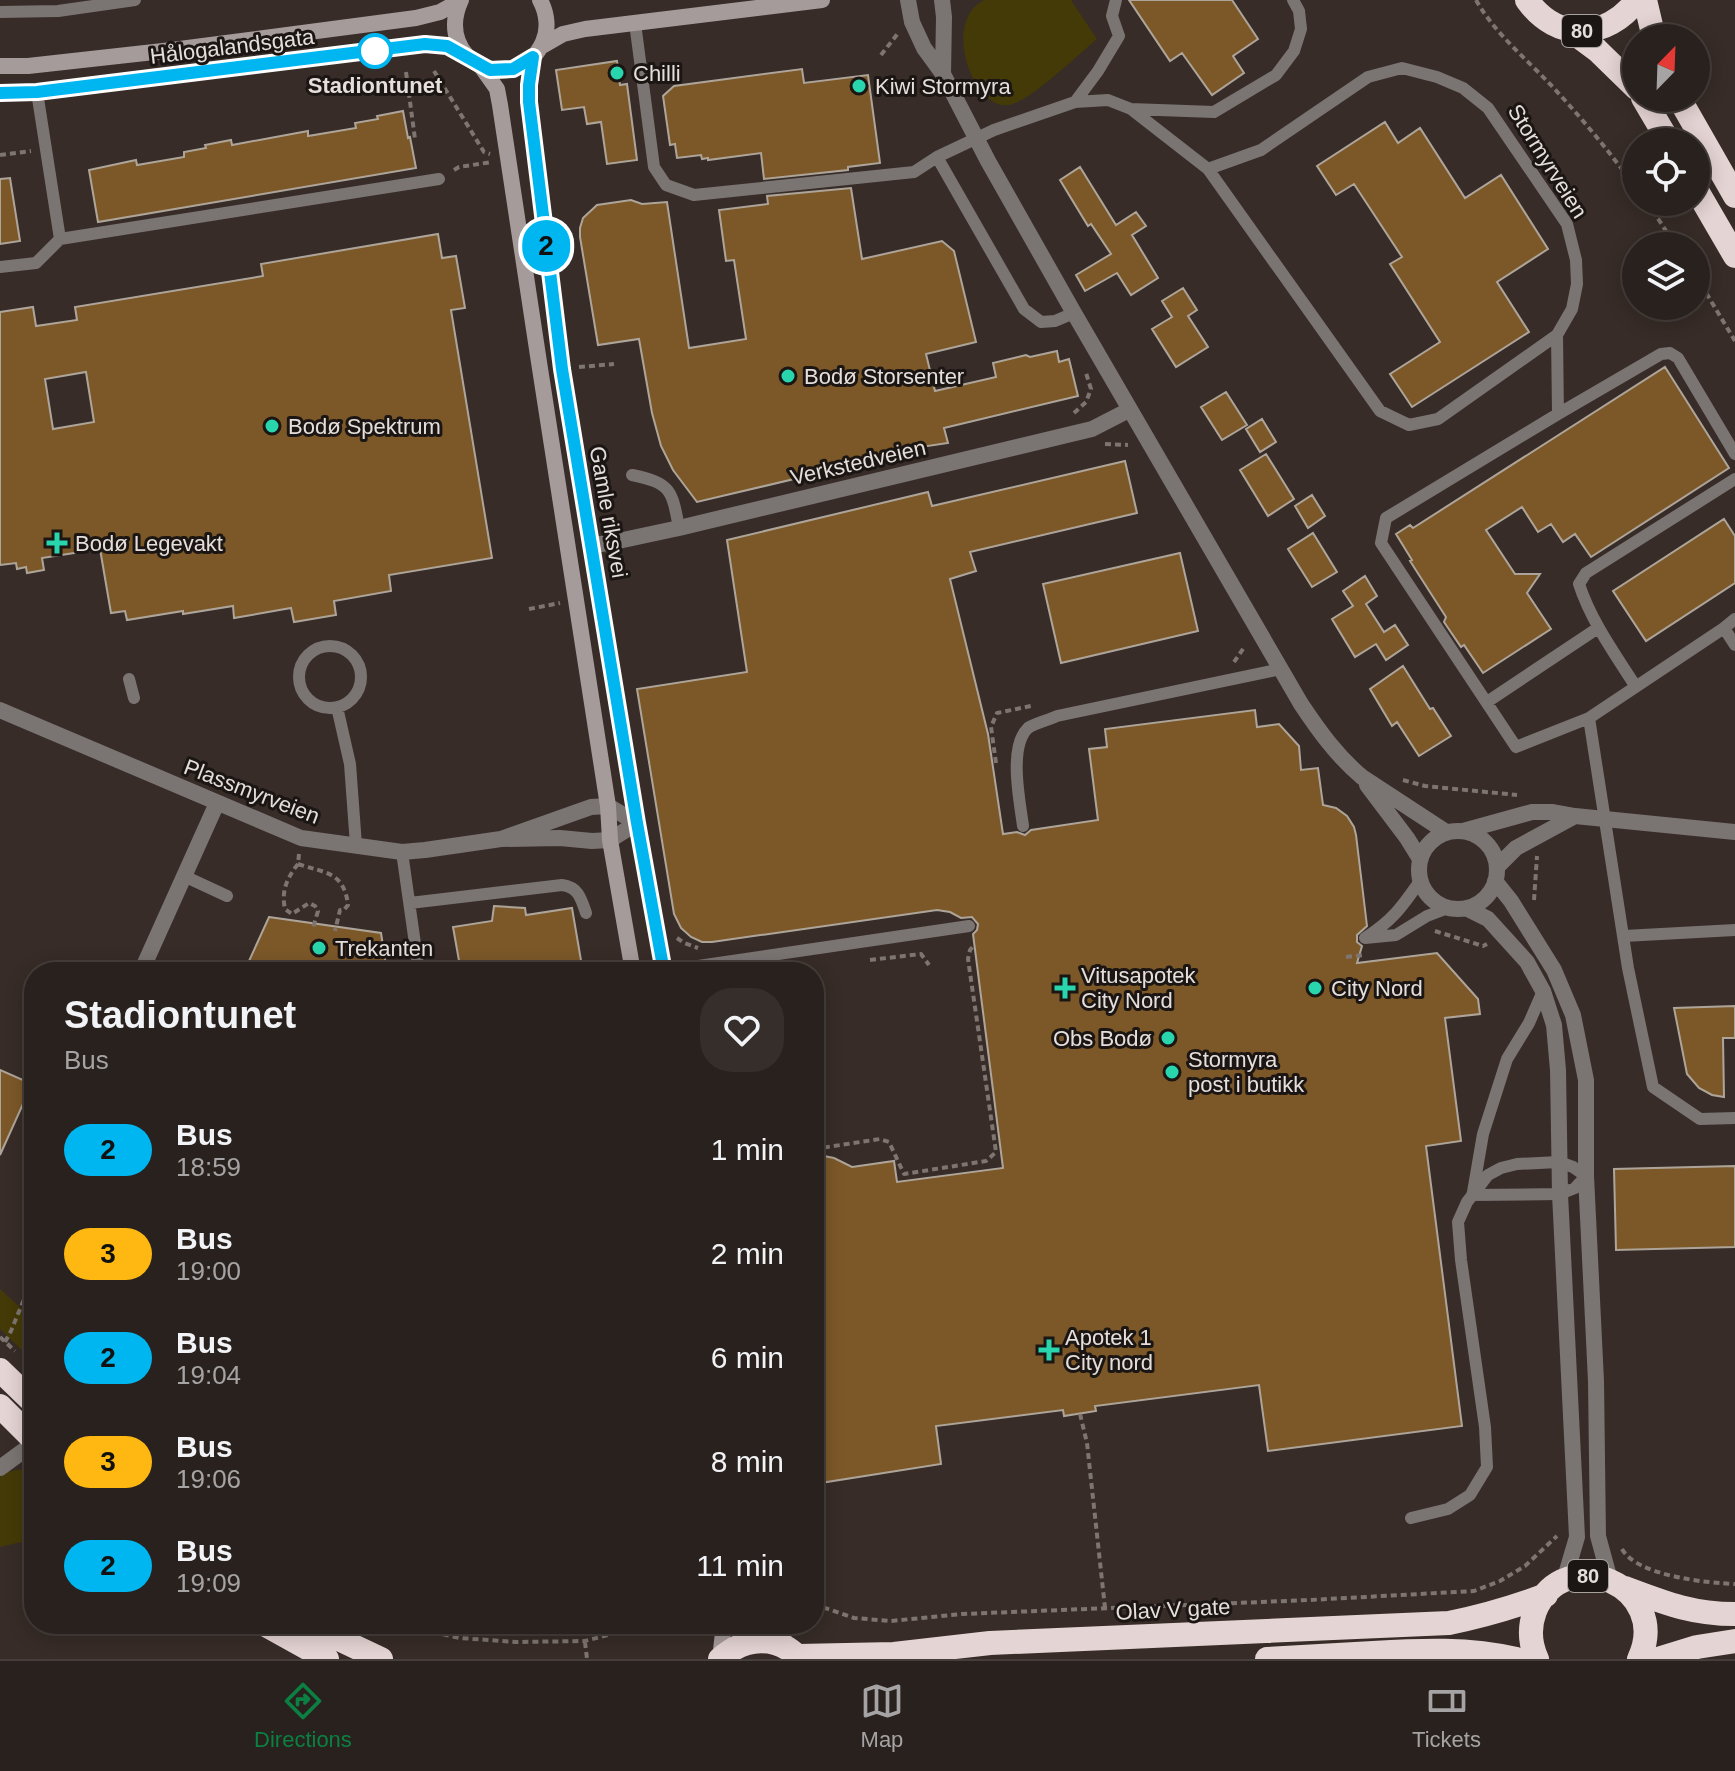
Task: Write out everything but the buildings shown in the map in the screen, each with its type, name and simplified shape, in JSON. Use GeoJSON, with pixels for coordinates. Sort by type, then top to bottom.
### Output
{"type":"FeatureCollection","features":[{"type":"Feature","properties":{"kind":"highway","name":"80"},"geometry":{"type":"LineString","coordinates":[[1527,0],[1544,19],[1556,26],[1584,31],[1609,25],[1637,0]]}},
{"type":"Feature","properties":{"kind":"highway"},"geometry":{"type":"LineString","coordinates":[[1645,0],[1651,24]]}},
{"type":"Feature","properties":{"kind":"highway","name":"80"},"geometry":{"type":"LineString","coordinates":[[1570,30],[1622,74]]}},
{"type":"Feature","properties":{"kind":"highway"},"geometry":{"type":"LineString","coordinates":[[1687,112],[1735,196]]}},
{"type":"Feature","properties":{"kind":"highway"},"geometry":{"type":"LineString","coordinates":[[1710,213],[1735,256]]}},
{"type":"Feature","properties":{"kind":"highway"},"geometry":{"type":"LineString","coordinates":[[0,1370],[24,1393]]}},
{"type":"Feature","properties":{"kind":"highway"},"geometry":{"type":"LineString","coordinates":[[2,1412],[24,1433]]}},
{"type":"Feature","properties":{"kind":"highway","name":"Olav V gate"},"geometry":{"type":"LineString","coordinates":[[720,1659],[751,1641],[764,1641],[795,1654],[894,1654],[990,1643],[1449,1623],[1494,1613],[1579,1576],[1594,1576],[1685,1610],[1735,1614]]}},
{"type":"Feature","properties":{"kind":"highway","name":"80"},"geometry":{"type":"LineString","coordinates":[[1617,1584],[1634,1598],[1645,1623],[1646,1637],[1639,1659]]}},
{"type":"Feature","properties":{"kind":"highway","name":"80"},"geometry":{"type":"LineString","coordinates":[[1537,1659],[1532,1642],[1533,1617],[1555,1588]]}},
{"type":"Feature","properties":{"kind":"highway"},"geometry":{"type":"LineString","coordinates":[[282,1634],[327,1659]]}},
{"type":"Feature","properties":{"kind":"highway"},"geometry":{"type":"LineString","coordinates":[[328,1634],[381,1659]]}},
{"type":"Feature","properties":{"kind":"highway"},"geometry":{"type":"LineString","coordinates":[[1658,1659],[1697,1647],[1735,1641]]}},
{"type":"Feature","properties":{"kind":"highway"},"geometry":{"type":"LineString","coordinates":[[1267,1659],[1401,1651],[1461,1651],[1516,1659]]}},
{"type":"Feature","properties":{"kind":"street","name":"Hålogalandsgata"},"geometry":{"type":"LineString","coordinates":[[460,0],[454,23],[459,46],[473,61]]}},
{"type":"Feature","properties":{"kind":"street","name":"Hålogalandsgata"},"geometry":{"type":"LineString","coordinates":[[0,66],[28,66],[172,50],[416,18],[440,12],[460,0]]}},
{"type":"Feature","properties":{"kind":"street"},"geometry":{"type":"LineString","coordinates":[[537,52],[547,25],[540,0]]}},
{"type":"Feature","properties":{"kind":"street","name":"Hålogalandsgata"},"geometry":{"type":"LineString","coordinates":[[0,93],[37,92],[425,44],[447,46],[490,70],[513,69],[563,34],[585,29],[822,0]]}},
{"type":"Feature","properties":{"kind":"street"},"geometry":{"type":"LineString","coordinates":[[908,0],[912,22],[924,48],[943,74],[988,161],[1129,410],[1301,704],[1325,740],[1362,777],[1420,859]]}},
{"type":"Feature","properties":{"kind":"street"},"geometry":{"type":"LineString","coordinates":[[942,0],[943,74]]}},
{"type":"Feature","properties":{"kind":"street","name":"Gamle riksvei"},"geometry":{"type":"LineString","coordinates":[[537,52],[529,85],[562,369],[662,962]]}},
{"type":"Feature","properties":{"kind":"street","name":"Gamle riksvei"},"geometry":{"type":"LineString","coordinates":[[473,61],[497,89],[500,105],[608,806],[610,840],[631,962]]}},
{"type":"Feature","properties":{"kind":"street","name":"Verkstedveien"},"geometry":{"type":"LineString","coordinates":[[592,545],[679,528],[1092,429],[1129,410]]}},
{"type":"Feature","properties":{"kind":"street","name":"Plassmyrveien"},"geometry":{"type":"LineString","coordinates":[[0,710],[301,838],[402,852],[501,839],[610,840]]}},
{"type":"Feature","properties":{"kind":"street"},"geometry":{"type":"LineString","coordinates":[[1362,777],[1446,832]]}},
{"type":"Feature","properties":{"kind":"street"},"geometry":{"type":"LineString","coordinates":[[145,962],[217,803]]}},
{"type":"Feature","properties":{"kind":"street"},"geometry":{"type":"LineString","coordinates":[[608,806],[637,823],[610,840]]}},
{"type":"Feature","properties":{"kind":"street","name":"Plassmyrveien"},"geometry":{"type":"LineString","coordinates":[[501,839],[591,807],[608,806]]}},
{"type":"Feature","properties":{"kind":"street"},"geometry":{"type":"LineString","coordinates":[[1575,816],[1516,848],[1496,874],[1489,894],[1479,903],[1466,908],[1448,908],[1431,899],[1424,891],[1418,870],[1420,859],[1434,838],[1446,832],[1463,831],[1532,812],[1553,812],[1735,832]]}},
{"type":"Feature","properties":{"kind":"street"},"geometry":{"type":"LineString","coordinates":[[1463,831],[1476,835],[1493,854],[1496,874],[1546,956],[1573,1015],[1586,1080],[1586,1176],[1596,1381],[1598,1536],[1617,1584]]}},
{"type":"Feature","properties":{"kind":"street"},"geometry":{"type":"LineString","coordinates":[[1466,908],[1488,919],[1527,962],[1543,991],[1554,1025],[1577,1537],[1555,1588]]}},
{"type":"Feature","properties":{"kind":"street"},"geometry":{"type":"LineString","coordinates":[[2,1412],[24,1411]]}},
{"type":"Feature","properties":{"kind":"street"},"geometry":{"type":"LineString","coordinates":[[0,1468],[24,1450]]}},
{"type":"Feature","properties":{"kind":"street"},"geometry":{"type":"LineString","coordinates":[[720,1659],[723,1634]]}},
{"type":"Feature","properties":{"kind":"street"},"geometry":{"type":"LineString","coordinates":[[783,1634],[795,1654]]}},
{"type":"Feature","properties":{"kind":"lane"},"geometry":{"type":"LineString","coordinates":[[0,12],[58,11],[135,0]]}},
{"type":"Feature","properties":{"kind":"lane"},"geometry":{"type":"LineString","coordinates":[[1075,102],[1119,36],[1112,16],[1116,0]]}},
{"type":"Feature","properties":{"kind":"lane"},"geometry":{"type":"LineString","coordinates":[[1131,109],[1214,112],[1276,75],[1294,51],[1301,29],[1299,11],[1293,0]]}},
{"type":"Feature","properties":{"kind":"lane","name":"Stormyrveien"},"geometry":{"type":"LineString","coordinates":[[635,23],[654,167],[666,185],[694,195],[914,172],[937,157],[1002,127],[1075,102],[1108,100],[1131,109],[1208,169],[1380,411],[1409,425],[1438,419],[1557,335],[1572,309],[1577,284],[1576,260],[1567,224],[1488,108],[1463,88],[1437,77],[1402,68],[1368,77],[1261,150],[1208,169]]}},
{"type":"Feature","properties":{"kind":"lane"},"geometry":{"type":"LineString","coordinates":[[37,92],[60,239]]}},
{"type":"Feature","properties":{"kind":"lane"},"geometry":{"type":"LineString","coordinates":[[937,157],[1024,309],[1041,322],[1055,321],[1074,313]]}},
{"type":"Feature","properties":{"kind":"lane"},"geometry":{"type":"LineString","coordinates":[[0,267],[36,263],[60,239],[439,179]]}},
{"type":"Feature","properties":{"kind":"lane"},"geometry":{"type":"LineString","coordinates":[[1557,335],[1558,414]]}},
{"type":"Feature","properties":{"kind":"lane"},"geometry":{"type":"LineString","coordinates":[[1735,454],[1678,358],[1670,353],[1661,354],[1386,518],[1381,543],[1516,747],[1589,718],[1735,619]]}},
{"type":"Feature","properties":{"kind":"lane"},"geometry":{"type":"LineString","coordinates":[[632,475],[660,483],[667,489],[673,497],[679,528]]}},
{"type":"Feature","properties":{"kind":"lane"},"geometry":{"type":"LineString","coordinates":[[1636,687],[1598,628],[1579,584],[1586,573],[1735,479]]}},
{"type":"Feature","properties":{"kind":"lane"},"geometry":{"type":"LineString","coordinates":[[1487,702],[1598,628]]}},
{"type":"Feature","properties":{"kind":"lane"},"geometry":{"type":"LineString","coordinates":[[1724,628],[1735,645]]}},
{"type":"Feature","properties":{"kind":"lane"},"geometry":{"type":"LineString","coordinates":[[325,646],[350,654],[357,661],[360,671],[358,690],[352,698],[337,707],[317,705],[303,691],[300,681],[303,662],[325,646]]}},
{"type":"Feature","properties":{"kind":"lane"},"geometry":{"type":"LineString","coordinates":[[1023,826],[1016,769],[1019,745],[1028,728],[1057,716],[1281,669]]}},
{"type":"Feature","properties":{"kind":"lane"},"geometry":{"type":"LineString","coordinates":[[129,679],[134,698]]}},
{"type":"Feature","properties":{"kind":"lane"},"geometry":{"type":"LineString","coordinates":[[337,707],[350,764],[356,845]]}},
{"type":"Feature","properties":{"kind":"lane"},"geometry":{"type":"LineString","coordinates":[[1589,718],[1628,968],[1653,1087],[1700,1119],[1735,1118]]}},
{"type":"Feature","properties":{"kind":"lane"},"geometry":{"type":"LineString","coordinates":[[402,852],[418,962]]}},
{"type":"Feature","properties":{"kind":"lane"},"geometry":{"type":"LineString","coordinates":[[184,876],[227,896]]}},
{"type":"Feature","properties":{"kind":"lane"},"geometry":{"type":"LineString","coordinates":[[1420,881],[1391,919],[1365,938],[1396,935],[1427,916],[1448,908]]}},
{"type":"Feature","properties":{"kind":"lane"},"geometry":{"type":"LineString","coordinates":[[410,903],[562,885],[576,890],[586,913]]}},
{"type":"Feature","properties":{"kind":"lane"},"geometry":{"type":"LineString","coordinates":[[725,962],[969,926]]}},
{"type":"Feature","properties":{"kind":"lane"},"geometry":{"type":"LineString","coordinates":[[1624,936],[1735,930]]}},
{"type":"Feature","properties":{"kind":"lane"},"geometry":{"type":"LineString","coordinates":[[1472,1195],[1483,1134],[1507,1059],[1529,1023],[1543,991]]}},
{"type":"Feature","properties":{"kind":"lane"},"geometry":{"type":"LineString","coordinates":[[1411,1518],[1448,1509],[1470,1495],[1487,1467],[1485,1427],[1458,1222],[1472,1195],[1488,1175],[1501,1168],[1559,1162],[1586,1176],[1575,1188],[1560,1194],[1472,1195]]}},
{"type":"Feature","properties":{"kind":"path"},"geometry":{"type":"LineString","coordinates":[[1476,0],[1497,30],[1585,123],[1622,170]]}},
{"type":"Feature","properties":{"kind":"path"},"geometry":{"type":"LineString","coordinates":[[881,55],[899,31],[897,26]]}},
{"type":"Feature","properties":{"kind":"path"},"geometry":{"type":"LineString","coordinates":[[434,71],[484,152],[493,155]]}},
{"type":"Feature","properties":{"kind":"path"},"geometry":{"type":"LineString","coordinates":[[406,72],[415,139]]}},
{"type":"Feature","properties":{"kind":"path"},"geometry":{"type":"LineString","coordinates":[[0,155],[45,149]]}},
{"type":"Feature","properties":{"kind":"path"},"geometry":{"type":"LineString","coordinates":[[439,179],[459,167],[494,162]]}},
{"type":"Feature","properties":{"kind":"path"},"geometry":{"type":"LineString","coordinates":[[1710,299],[1735,341]]}},
{"type":"Feature","properties":{"kind":"path"},"geometry":{"type":"LineString","coordinates":[[1072,414],[1086,402],[1091,389],[1079,362]]}},
{"type":"Feature","properties":{"kind":"path"},"geometry":{"type":"LineString","coordinates":[[576,367],[614,364]]}},
{"type":"Feature","properties":{"kind":"path"},"geometry":{"type":"LineString","coordinates":[[1092,447],[1107,443],[1128,445]]}},
{"type":"Feature","properties":{"kind":"path"},"geometry":{"type":"LineString","coordinates":[[529,609],[562,603]]}},
{"type":"Feature","properties":{"kind":"path"},"geometry":{"type":"LineString","coordinates":[[1394,775],[1425,786],[1511,794]]}},
{"type":"Feature","properties":{"kind":"path"},"geometry":{"type":"LineString","coordinates":[[299,851],[298,864],[288,879],[283,899],[285,909],[292,914],[309,903],[315,906],[318,911],[313,928]]}},
{"type":"Feature","properties":{"kind":"path"},"geometry":{"type":"LineString","coordinates":[[1533,910],[1537,856]]}},
{"type":"Feature","properties":{"kind":"path"},"geometry":{"type":"LineString","coordinates":[[298,864],[331,875],[346,891],[348,905],[340,910],[335,931]]}},
{"type":"Feature","properties":{"kind":"path"},"geometry":{"type":"LineString","coordinates":[[1425,931],[1437,931],[1483,946],[1493,943]]}},
{"type":"Feature","properties":{"kind":"path"},"geometry":{"type":"LineString","coordinates":[[824,1141],[825,1148],[880,1139],[889,1142],[904,1174],[986,1161],[996,1152],[968,959],[975,944]]}},
{"type":"Feature","properties":{"kind":"path"},"geometry":{"type":"LineString","coordinates":[[1346,957],[1376,953]]}},
{"type":"Feature","properties":{"kind":"path"},"geometry":{"type":"LineString","coordinates":[[860,961],[921,954],[929,965]]}},
{"type":"Feature","properties":{"kind":"path"},"geometry":{"type":"LineString","coordinates":[[5,1342],[24,1299]]}},
{"type":"Feature","properties":{"kind":"path"},"geometry":{"type":"LineString","coordinates":[[1080,1414],[1087,1443],[1105,1608]]}},
{"type":"Feature","properties":{"kind":"path"},"geometry":{"type":"LineString","coordinates":[[824,1608],[854,1618],[891,1621],[962,1614],[1474,1591],[1500,1581],[1525,1566],[1557,1536]]}},
{"type":"Feature","properties":{"kind":"path"},"geometry":{"type":"LineString","coordinates":[[1620,1545],[1625,1555],[1647,1568],[1685,1579],[1735,1584]]}},
{"type":"Feature","properties":{"kind":"path"},"geometry":{"type":"LineString","coordinates":[[441,1634],[516,1642],[585,1641],[609,1634]]}},
{"type":"Feature","properties":{"kind":"path"},"geometry":{"type":"LineString","coordinates":[[585,1641],[587,1659]]}},
{"type":"Feature","properties":{"kind":"shaded area"},"geometry":{"type":"Polygon","coordinates":[[[984,0],[1071,0],[1097,39],[1029,96],[1009,105],[996,103],[984,94],[974,80],[964,44],[965,26],[971,11],[984,0]]]}},
{"type":"Feature","properties":{"kind":"shaded area"},"geometry":{"type":"Polygon","coordinates":[[[0,1289],[24,1311],[24,1352],[0,1329],[0,1289]]]}},
{"type":"Feature","properties":{"kind":"shaded area"},"geometry":{"type":"Polygon","coordinates":[[[24,1469],[24,1541],[0,1547],[0,1477],[7,1472],[24,1469]]]}},
{"type":"Feature","properties":{"kind":"bus line","name":"2"},"geometry":{"type":"LineString","coordinates":[[0,93],[37,92],[425,44],[447,46],[490,70],[513,69],[533,57],[529,102],[562,369],[662,962]]}},
{"type":"Feature","properties":{"kind":"place","name":"Stadiontunet"},"geometry":{"type":"Point","coordinates":[375,51]}},
{"type":"Feature","properties":{"kind":"place","name":"Chilli"},"geometry":{"type":"Point","coordinates":[617,73]}},
{"type":"Feature","properties":{"kind":"place","name":"Kiwi Stormyra"},"geometry":{"type":"Point","coordinates":[859,86]}},
{"type":"Feature","properties":{"kind":"place","name":"Bodø Storsenter"},"geometry":{"type":"Point","coordinates":[788,376]}},
{"type":"Feature","properties":{"kind":"place","name":"Bodø Spektrum"},"geometry":{"type":"Point","coordinates":[272,426]}},
{"type":"Feature","properties":{"kind":"place","name":"Bodø Legevakt"},"geometry":{"type":"Point","coordinates":[57,543]}},
{"type":"Feature","properties":{"kind":"place","name":"Trekanten"},"geometry":{"type":"Point","coordinates":[319,948]}},
{"type":"Feature","properties":{"kind":"place","name":"Vitusapotek City Nord"},"geometry":{"type":"Point","coordinates":[1065,988]}},
{"type":"Feature","properties":{"kind":"place","name":"City Nord"},"geometry":{"type":"Point","coordinates":[1315,988]}},
{"type":"Feature","properties":{"kind":"place","name":"Obs Bodø"},"geometry":{"type":"Point","coordinates":[1168,1038]}},
{"type":"Feature","properties":{"kind":"place","name":"Stormyra post i butikk"},"geometry":{"type":"Point","coordinates":[1172,1072]}},
{"type":"Feature","properties":{"kind":"place","name":"Apotek 1 City nord"},"geometry":{"type":"Point","coordinates":[1049,1350]}}]}
